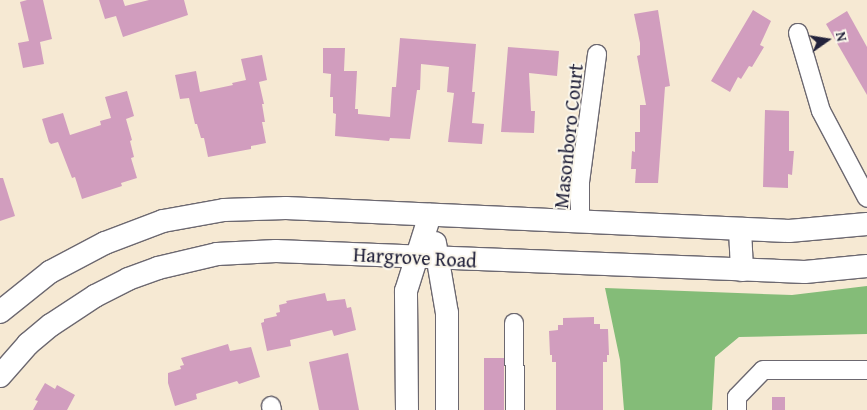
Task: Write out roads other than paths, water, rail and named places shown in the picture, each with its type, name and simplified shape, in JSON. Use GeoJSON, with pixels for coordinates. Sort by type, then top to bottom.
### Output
{"type":"FeatureCollection","features":[{"type":"Feature","properties":{"kind":"street"},"geometry":{"type":"LineString","coordinates":[[798,33],[821,111],[867,198]]}},
{"type":"Feature","properties":{"kind":"street","name":"Masonboro Court"},"geometry":{"type":"LineString","coordinates":[[580,222],[580,182],[597,54]]}},
{"type":"Feature","properties":{"kind":"street"},"geometry":{"type":"LineString","coordinates":[[0,312],[50,272],[105,243],[134,230],[191,215],[224,210],[286,208],[740,229],[819,230],[867,224]]}},
{"type":"Feature","properties":{"kind":"street"},"geometry":{"type":"LineString","coordinates":[[430,215],[427,258],[447,313],[448,410]]}},
{"type":"Feature","properties":{"kind":"street"},"geometry":{"type":"LineString","coordinates":[[740,229],[742,270]]}},
{"type":"Feature","properties":{"kind":"street","name":"Hargrove Road"},"geometry":{"type":"LineString","coordinates":[[0,376],[28,344],[76,307],[128,279],[167,265],[217,254],[246,251],[805,272],[867,266]]}},
{"type":"Feature","properties":{"kind":"street"},"geometry":{"type":"LineString","coordinates":[[407,410],[406,291],[427,258]]}},
{"type":"Feature","properties":{"kind":"street"},"geometry":{"type":"LineString","coordinates":[[514,323],[515,410]]}},
{"type":"Feature","properties":{"kind":"street"},"geometry":{"type":"LineString","coordinates":[[737,410],[737,398],[763,370],[867,370]]}}]}
